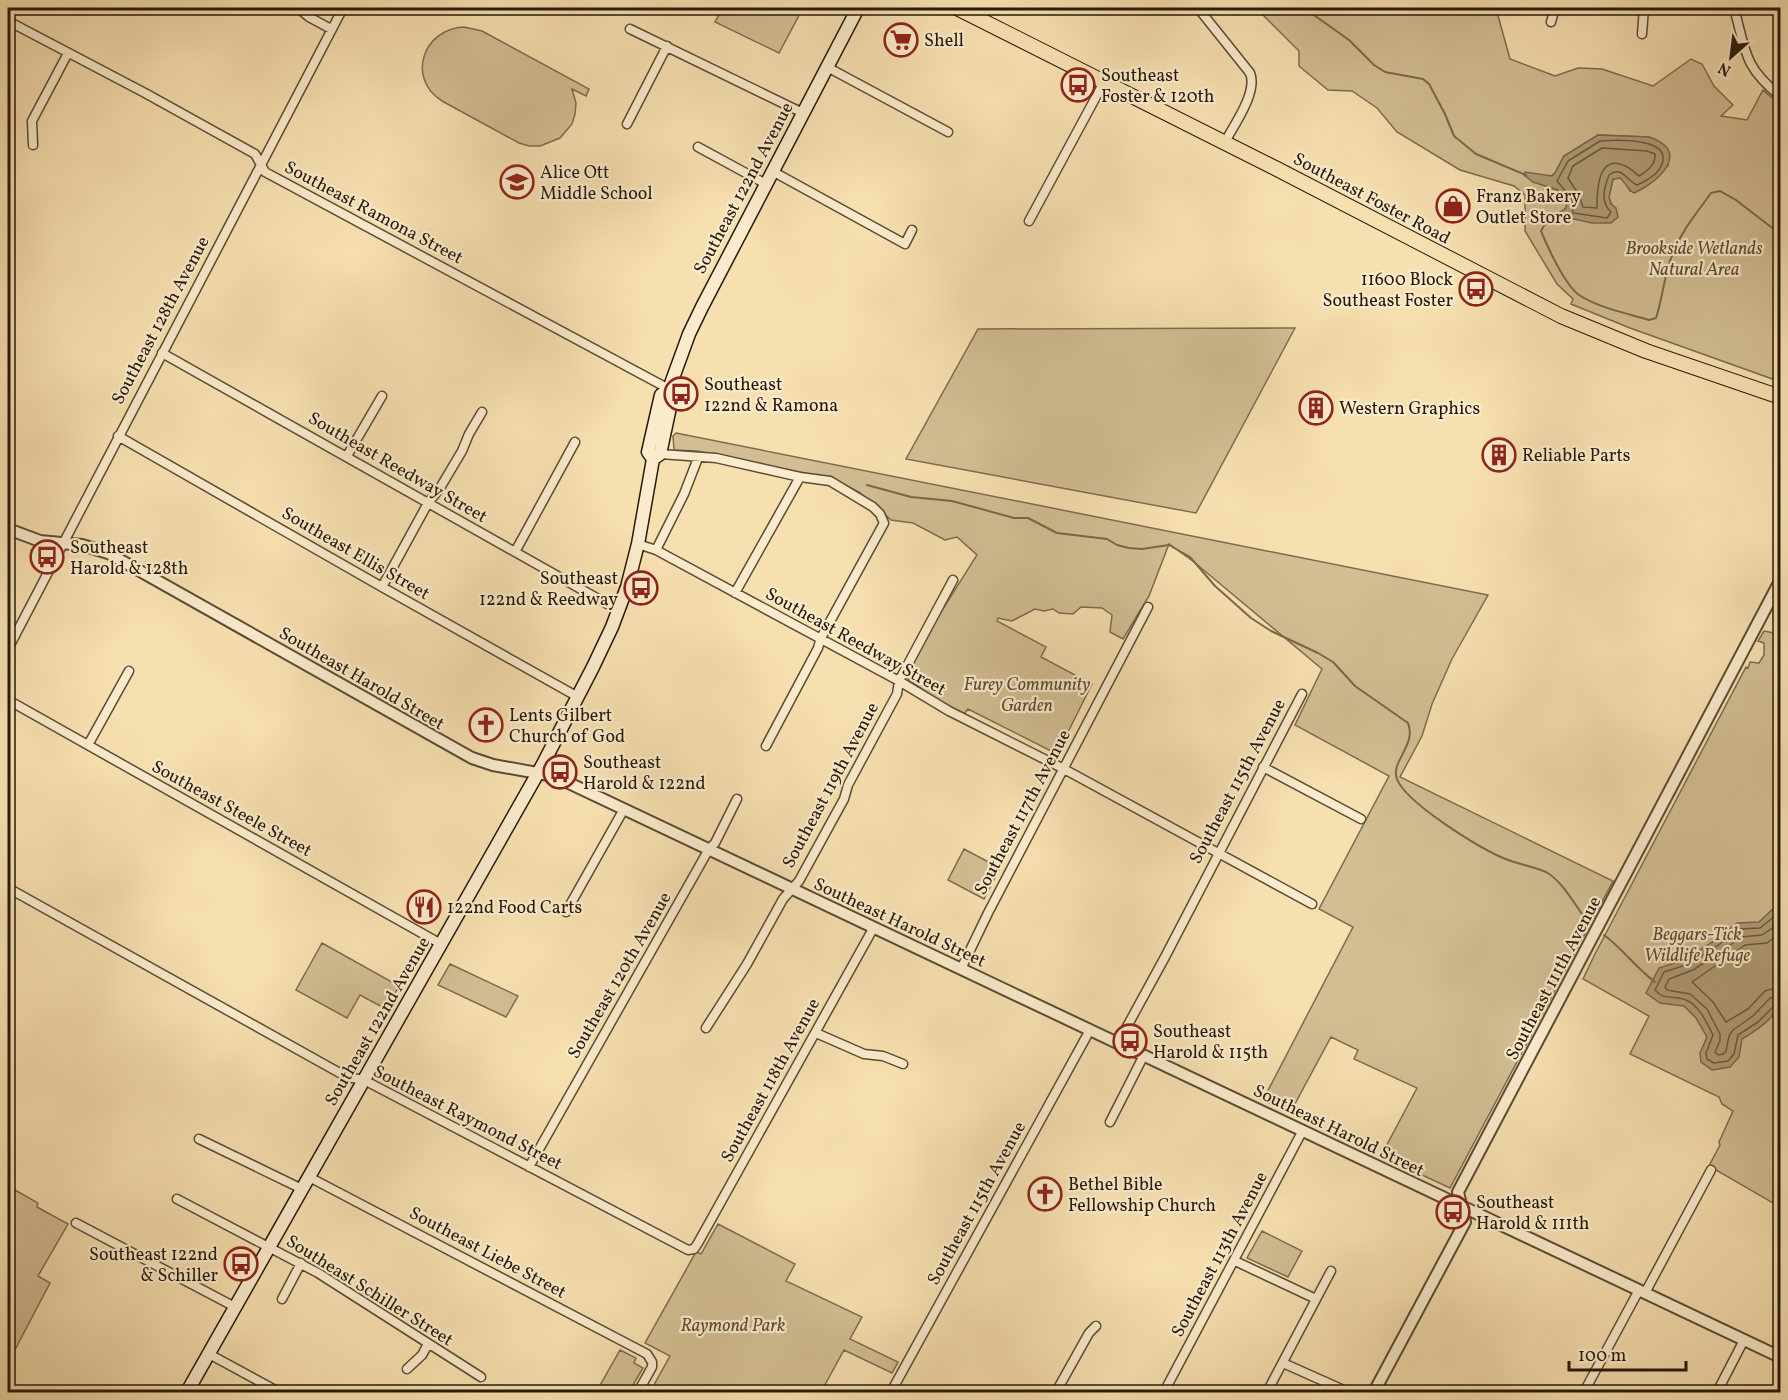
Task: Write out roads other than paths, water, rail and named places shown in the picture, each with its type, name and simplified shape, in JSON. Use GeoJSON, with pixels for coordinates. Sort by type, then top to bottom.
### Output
{"type":"FeatureCollection","features":[{"type":"Feature","properties":{"kind":"main road","name":"Southeast 122nd Avenue"},"geometry":{"type":"LineString","coordinates":[[187,1392],[537,773],[604,645],[618,610],[638,544],[656,456],[648,452],[661,395],[669,388],[699,312],[858,8]]}},
{"type":"Feature","properties":{"kind":"main road","name":"Southeast Foster Road"},"geometry":{"type":"LineString","coordinates":[[957,8],[1225,142],[1506,289],[1575,322],[1646,351],[1780,398]]}},
{"type":"Feature","properties":{"kind":"street"},"geometry":{"type":"LineString","coordinates":[[298,8],[309,18],[331,29]]}},
{"type":"Feature","properties":{"kind":"street","name":"Southeast 128th Avenue"},"geometry":{"type":"LineString","coordinates":[[8,649],[343,8]]}},
{"type":"Feature","properties":{"kind":"street"},"geometry":{"type":"LineString","coordinates":[[1198,8],[1253,79],[1252,91],[1225,142]]}},
{"type":"Feature","properties":{"kind":"street"},"geometry":{"type":"LineString","coordinates":[[1551,22],[1555,8]]}},
{"type":"Feature","properties":{"kind":"street"},"geometry":{"type":"LineString","coordinates":[[1642,34],[1644,8]]}},
{"type":"Feature","properties":{"kind":"street"},"geometry":{"type":"LineString","coordinates":[[1734,8],[1747,58],[1761,78],[1780,96]]}},
{"type":"Feature","properties":{"kind":"street","name":"Southeast Ramona Street"},"geometry":{"type":"LineString","coordinates":[[8,21],[255,154],[266,172],[567,336],[669,388]]}},
{"type":"Feature","properties":{"kind":"street"},"geometry":{"type":"LineString","coordinates":[[630,29],[803,113]]}},
{"type":"Feature","properties":{"kind":"street"},"geometry":{"type":"LineString","coordinates":[[627,124],[667,46]]}},
{"type":"Feature","properties":{"kind":"street"},"geometry":{"type":"LineString","coordinates":[[33,145],[32,121],[68,53]]}},
{"type":"Feature","properties":{"kind":"street"},"geometry":{"type":"LineString","coordinates":[[827,67],[948,132]]}},
{"type":"Feature","properties":{"kind":"street"},"geometry":{"type":"LineString","coordinates":[[1029,221],[1104,82]]}},
{"type":"Feature","properties":{"kind":"street"},"geometry":{"type":"LineString","coordinates":[[698,147],[766,184]]}},
{"type":"Feature","properties":{"kind":"street"},"geometry":{"type":"LineString","coordinates":[[772,171],[905,244],[912,230]]}},
{"type":"Feature","properties":{"kind":"street","name":"Southeast Reedway Street"},"geometry":{"type":"LineString","coordinates":[[162,353],[618,610]]}},
{"type":"Feature","properties":{"kind":"street"},"geometry":{"type":"LineString","coordinates":[[347,456],[382,396]]}},
{"type":"Feature","properties":{"kind":"street"},"geometry":{"type":"LineString","coordinates":[[382,587],[428,502],[446,478],[482,412]]}},
{"type":"Feature","properties":{"kind":"street","name":"Southeast Ellis Street"},"geometry":{"type":"LineString","coordinates":[[118,435],[578,697]]}},
{"type":"Feature","properties":{"kind":"street"},"geometry":{"type":"LineString","coordinates":[[515,552],[575,442]]}},
{"type":"Feature","properties":{"kind":"street"},"geometry":{"type":"LineString","coordinates":[[656,456],[716,458],[800,477],[830,481],[873,507],[880,514],[884,523],[821,638],[818,648],[766,746]]}},
{"type":"Feature","properties":{"kind":"street"},"geometry":{"type":"LineString","coordinates":[[656,550],[684,494],[698,458]]}},
{"type":"Feature","properties":{"kind":"street"},"geometry":{"type":"LineString","coordinates":[[735,592],[800,477]]}},
{"type":"Feature","properties":{"kind":"street","name":"Southeast Harold Street"},"geometry":{"type":"LineString","coordinates":[[8,529],[31,539],[93,547],[121,560],[466,755],[492,765],[554,776],[1780,1357]]}},
{"type":"Feature","properties":{"kind":"street","name":"Southeast Reedway Street"},"geometry":{"type":"LineString","coordinates":[[638,544],[656,550],[735,592],[899,681],[949,711],[1064,769],[1312,904]]}},
{"type":"Feature","properties":{"kind":"street","name":"Southeast 119th Avenue"},"geometry":{"type":"LineString","coordinates":[[706,1028],[747,964],[783,899],[799,881],[844,799],[848,785],[897,694],[899,681],[953,580]]}},
{"type":"Feature","properties":{"kind":"street","name":"Southeast 111th Avenue"},"geometry":{"type":"LineString","coordinates":[[1374,1392],[1465,1222],[1458,1192],[1780,581]]}},
{"type":"Feature","properties":{"kind":"street","name":"Southeast 117th Avenue"},"geometry":{"type":"LineString","coordinates":[[961,969],[1148,607]]}},
{"type":"Feature","properties":{"kind":"street"},"geometry":{"type":"LineString","coordinates":[[88,745],[129,671]]}},
{"type":"Feature","properties":{"kind":"street","name":"Southeast 115th Avenue"},"geometry":{"type":"LineString","coordinates":[[1118,1043],[1302,694]]}},
{"type":"Feature","properties":{"kind":"street","name":"Southeast Steele Street"},"geometry":{"type":"LineString","coordinates":[[8,700],[441,944]]}},
{"type":"Feature","properties":{"kind":"street"},"geometry":{"type":"LineString","coordinates":[[1263,766],[1361,819]]}},
{"type":"Feature","properties":{"kind":"street","name":"Southeast 120th Avenue"},"geometry":{"type":"LineString","coordinates":[[529,1167],[709,849],[715,843],[737,799]]}},
{"type":"Feature","properties":{"kind":"street"},"geometry":{"type":"LineString","coordinates":[[566,912],[624,809]]}},
{"type":"Feature","properties":{"kind":"street","name":"Southeast Raymond Street"},"geometry":{"type":"LineString","coordinates":[[8,888],[347,1077],[364,1080],[688,1250],[694,1249]]}},
{"type":"Feature","properties":{"kind":"street","name":"Southeast 118th Avenue"},"geometry":{"type":"LineString","coordinates":[[694,1249],[874,927]]}},
{"type":"Feature","properties":{"kind":"street","name":"Southeast 115th Avenue"},"geometry":{"type":"LineString","coordinates":[[891,1392],[1090,1030]]}},
{"type":"Feature","properties":{"kind":"street"},"geometry":{"type":"LineString","coordinates":[[816,1033],[864,1054],[883,1056],[903,1064]]}},
{"type":"Feature","properties":{"kind":"street"},"geometry":{"type":"LineString","coordinates":[[1110,1122],[1144,1055]]}},
{"type":"Feature","properties":{"kind":"street","name":"Southeast 113th Avenue"},"geometry":{"type":"LineString","coordinates":[[1164,1392],[1303,1130]]}},
{"type":"Feature","properties":{"kind":"street"},"geometry":{"type":"LineString","coordinates":[[200,1139],[302,1189]]}},
{"type":"Feature","properties":{"kind":"street"},"geometry":{"type":"LineString","coordinates":[[1584,1392],[1711,1170]]}},
{"type":"Feature","properties":{"kind":"street","name":"Southeast Liebe Street"},"geometry":{"type":"LineString","coordinates":[[309,1177],[633,1346],[651,1358],[652,1367],[638,1392]]}},
{"type":"Feature","properties":{"kind":"street","name":"Southeast Schiller Street"},"geometry":{"type":"LineString","coordinates":[[177,1199],[301,1263],[481,1377]]}},
{"type":"Feature","properties":{"kind":"street"},"geometry":{"type":"LineString","coordinates":[[76,1223],[235,1307]]}},
{"type":"Feature","properties":{"kind":"street"},"geometry":{"type":"LineString","coordinates":[[1235,1261],[1316,1299]]}},
{"type":"Feature","properties":{"kind":"street"},"geometry":{"type":"LineString","coordinates":[[282,1299],[301,1263]]}},
{"type":"Feature","properties":{"kind":"street"},"geometry":{"type":"LineString","coordinates":[[1267,1392],[1331,1271]]}},
{"type":"Feature","properties":{"kind":"street"},"geometry":{"type":"LineString","coordinates":[[1056,1392],[1089,1333],[1096,1326]]}},
{"type":"Feature","properties":{"kind":"street"},"geometry":{"type":"LineString","coordinates":[[1717,1392],[1744,1340]]}},
{"type":"Feature","properties":{"kind":"street"},"geometry":{"type":"LineString","coordinates":[[407,1370],[422,1355],[428,1344]]}},
{"type":"Feature","properties":{"kind":"street"},"geometry":{"type":"LineString","coordinates":[[209,1354],[279,1392]]}},
{"type":"Feature","properties":{"kind":"street"},"geometry":{"type":"LineString","coordinates":[[1283,1363],[1348,1392]]}},
{"type":"Feature","properties":{"kind":"water"},"geometry":{"type":"Polygon","coordinates":[[[1598,135],[1649,137],[1662,143],[1668,150],[1670,158],[1667,166],[1653,182],[1634,193],[1620,178],[1613,179],[1609,197],[1611,204],[1616,208],[1618,217],[1611,223],[1592,223],[1565,217],[1548,223],[1566,208],[1567,202],[1558,190],[1533,182],[1524,175],[1525,172],[1552,176],[1564,156],[1598,135]]]}},
{"type":"Feature","properties":{"kind":"water"},"geometry":{"type":"Polygon","coordinates":[[[1774,908],[1780,911],[1780,1005],[1758,1029],[1742,1039],[1739,1057],[1730,1067],[1712,1070],[1701,1062],[1700,1053],[1707,1037],[1696,1018],[1684,1006],[1660,1003],[1646,993],[1659,968],[1686,959],[1737,923],[1759,922],[1774,908]]]}},
{"type":"Feature","properties":{"kind":"waterway"},"geometry":{"type":"LineString","coordinates":[[1304,8],[1349,40],[1374,65],[1385,72],[1423,79],[1429,84],[1454,136],[1476,154],[1526,175]]}},
{"type":"Feature","properties":{"kind":"waterway"},"geometry":{"type":"LineString","coordinates":[[1552,219],[1546,222],[1541,231],[1557,266],[1574,290],[1595,303],[1649,320],[1656,318],[1670,261],[1677,245],[1711,193],[1720,191],[1736,200],[1780,234]]}},
{"type":"Feature","properties":{"kind":"waterway"},"geometry":{"type":"LineString","coordinates":[[867,485],[911,497],[952,501],[1014,518],[1028,518],[1057,533],[1107,539],[1129,548],[1142,549],[1169,545],[1190,557],[1215,586],[1251,618],[1271,631],[1333,662],[1355,686],[1408,723],[1409,739],[1396,773],[1403,789],[1414,800],[1444,823],[1492,852],[1553,876],[1590,925]]}},
{"type":"Feature","properties":{"kind":"waterway"},"geometry":{"type":"LineString","coordinates":[[1604,935],[1655,982]]}},
{"type":"Feature","properties":{"kind":"place","name":"Shell"},"geometry":{"type":"Point","coordinates":[901,40]}},
{"type":"Feature","properties":{"kind":"place","name":"Southeast Foster & 120th"},"geometry":{"type":"Point","coordinates":[1078,85]}},
{"type":"Feature","properties":{"kind":"place","name":"Alice Ott Middle School"},"geometry":{"type":"Point","coordinates":[517,182]}},
{"type":"Feature","properties":{"kind":"place","name":"Franz Bakery Outlet Store"},"geometry":{"type":"Point","coordinates":[1453,206]}},
{"type":"Feature","properties":{"kind":"place","name":"11600 Block Southeast Foster"},"geometry":{"type":"Point","coordinates":[1476,289]}},
{"type":"Feature","properties":{"kind":"place","name":"Southeast 122nd & Ramona"},"geometry":{"type":"Point","coordinates":[681,394]}},
{"type":"Feature","properties":{"kind":"place","name":"Western Graphics"},"geometry":{"type":"Point","coordinates":[1316,408]}},
{"type":"Feature","properties":{"kind":"place","name":"Reliable Parts"},"geometry":{"type":"Point","coordinates":[1499,455]}},
{"type":"Feature","properties":{"kind":"place","name":"Southeast Harold & 128th"},"geometry":{"type":"Point","coordinates":[47,557]}},
{"type":"Feature","properties":{"kind":"place","name":"Southeast 122nd & Reedway"},"geometry":{"type":"Point","coordinates":[641,588]}},
{"type":"Feature","properties":{"kind":"place","name":"Lents Gilbert Church of God"},"geometry":{"type":"Point","coordinates":[486,725]}},
{"type":"Feature","properties":{"kind":"place","name":"Southeast Harold & 122nd"},"geometry":{"type":"Point","coordinates":[560,772]}},
{"type":"Feature","properties":{"kind":"place","name":"122nd Food Carts"},"geometry":{"type":"Point","coordinates":[424,907]}},
{"type":"Feature","properties":{"kind":"place","name":"Southeast Harold & 115th"},"geometry":{"type":"Point","coordinates":[1130,1041]}},
{"type":"Feature","properties":{"kind":"place","name":"Bethel Bible Fellowship Church"},"geometry":{"type":"Point","coordinates":[1045,1194]}},
{"type":"Feature","properties":{"kind":"place","name":"Southeast Harold & 111th"},"geometry":{"type":"Point","coordinates":[1453,1212]}},
{"type":"Feature","properties":{"kind":"place","name":"Southeast 122nd & Schiller"},"geometry":{"type":"Point","coordinates":[241,1264]}},
{"type":"Feature","properties":{"kind":"park label","name":"Brookside Wetlands Natural Area"},"geometry":{"type":"Point","coordinates":[1694,258]}},
{"type":"Feature","properties":{"kind":"park label","name":"Furey Community Garden"},"geometry":{"type":"Point","coordinates":[1027,694]}},
{"type":"Feature","properties":{"kind":"park label","name":"Beggars-Tick Wildlife Refuge"},"geometry":{"type":"Point","coordinates":[1697,944]}},
{"type":"Feature","properties":{"kind":"park label","name":"Raymond Park"},"geometry":{"type":"Point","coordinates":[733,1325]}}]}
